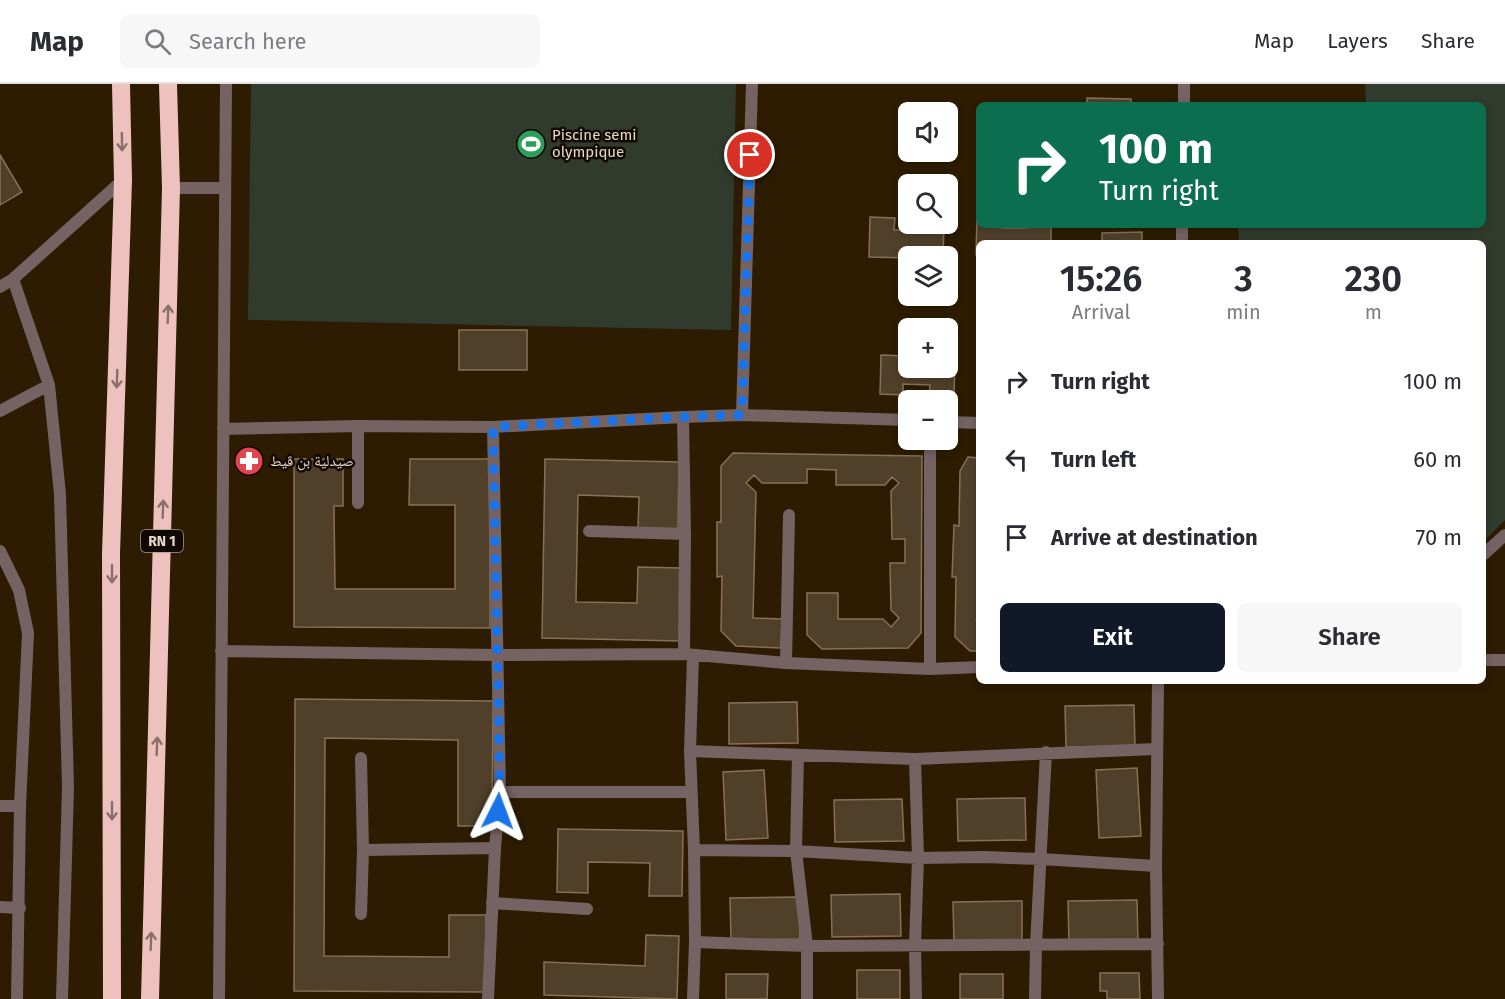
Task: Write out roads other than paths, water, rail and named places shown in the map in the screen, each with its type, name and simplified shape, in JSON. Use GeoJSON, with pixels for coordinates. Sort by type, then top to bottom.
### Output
{"type":"FeatureCollection","features":[{"type":"Feature","properties":{"kind":"highway"},"geometry":{"type":"LineString","coordinates":[[112,999],[111,554],[123,180],[121,84]]}},
{"type":"Feature","properties":{"kind":"highway","name":"RN 1"},"geometry":{"type":"LineString","coordinates":[[150,999],[171,188],[168,84]]}},
{"type":"Feature","properties":{"kind":"street"},"geometry":{"type":"LineString","coordinates":[[219,999],[226,84]]}},
{"type":"Feature","properties":{"kind":"street"},"geometry":{"type":"LineString","coordinates":[[742,415],[752,84]]}},
{"type":"Feature","properties":{"kind":"street"},"geometry":{"type":"LineString","coordinates":[[1184,84],[1184,102]]}},
{"type":"Feature","properties":{"kind":"street"},"geometry":{"type":"LineString","coordinates":[[0,287],[13,279],[123,180]]}},
{"type":"Feature","properties":{"kind":"street"},"geometry":{"type":"LineString","coordinates":[[171,188],[224,188]]}},
{"type":"Feature","properties":{"kind":"street"},"geometry":{"type":"LineString","coordinates":[[13,279],[49,385],[60,494],[68,787],[62,999]]}},
{"type":"Feature","properties":{"kind":"street"},"geometry":{"type":"LineString","coordinates":[[0,411],[49,385]]}},
{"type":"Feature","properties":{"kind":"street"},"geometry":{"type":"LineString","coordinates":[[223,429],[358,426],[493,427],[742,415],[898,420]]}},
{"type":"Feature","properties":{"kind":"street"},"geometry":{"type":"LineString","coordinates":[[683,417],[694,850],[693,999]]}},
{"type":"Feature","properties":{"kind":"street"},"geometry":{"type":"LineString","coordinates":[[958,422],[976,423]]}},
{"type":"Feature","properties":{"kind":"street"},"geometry":{"type":"LineString","coordinates":[[358,426],[358,503]]}},
{"type":"Feature","properties":{"kind":"street"},"geometry":{"type":"LineString","coordinates":[[488,999],[500,792],[493,427]]}},
{"type":"Feature","properties":{"kind":"street"},"geometry":{"type":"LineString","coordinates":[[930,450],[930,669]]}},
{"type":"Feature","properties":{"kind":"street"},"geometry":{"type":"LineString","coordinates":[[786,663],[789,515]]}},
{"type":"Feature","properties":{"kind":"street"},"geometry":{"type":"LineString","coordinates":[[589,531],[685,534]]}},
{"type":"Feature","properties":{"kind":"street"},"geometry":{"type":"LineString","coordinates":[[1486,553],[1505,536]]}},
{"type":"Feature","properties":{"kind":"street"},"geometry":{"type":"LineString","coordinates":[[0,551],[19,590],[28,633],[20,806],[17,999]]}},
{"type":"Feature","properties":{"kind":"street"},"geometry":{"type":"LineString","coordinates":[[221,651],[688,655],[786,663],[930,669],[976,667]]}},
{"type":"Feature","properties":{"kind":"street"},"geometry":{"type":"LineString","coordinates":[[1486,660],[1505,660]]}},
{"type":"Feature","properties":{"kind":"street"},"geometry":{"type":"LineString","coordinates":[[1158,684],[1156,866],[1158,999]]}},
{"type":"Feature","properties":{"kind":"street"},"geometry":{"type":"LineString","coordinates":[[690,751],[915,759],[1156,749]]}},
{"type":"Feature","properties":{"kind":"street"},"geometry":{"type":"LineString","coordinates":[[1035,999],[1046,752]]}},
{"type":"Feature","properties":{"kind":"street"},"geometry":{"type":"LineString","coordinates":[[798,755],[796,851],[807,946],[807,999]]}},
{"type":"Feature","properties":{"kind":"street"},"geometry":{"type":"LineString","coordinates":[[361,758],[363,850],[361,914]]}},
{"type":"Feature","properties":{"kind":"street"},"geometry":{"type":"LineString","coordinates":[[915,759],[918,858],[916,999]]}},
{"type":"Feature","properties":{"kind":"street"},"geometry":{"type":"LineString","coordinates":[[500,792],[691,792]]}},
{"type":"Feature","properties":{"kind":"street"},"geometry":{"type":"LineString","coordinates":[[0,806],[20,806]]}},
{"type":"Feature","properties":{"kind":"street"},"geometry":{"type":"LineString","coordinates":[[363,850],[495,848]]}},
{"type":"Feature","properties":{"kind":"street"},"geometry":{"type":"LineString","coordinates":[[694,850],[796,851],[918,858],[1041,859],[1156,866]]}},
{"type":"Feature","properties":{"kind":"street"},"geometry":{"type":"LineString","coordinates":[[492,903],[587,909]]}},
{"type":"Feature","properties":{"kind":"street"},"geometry":{"type":"LineString","coordinates":[[0,907],[20,908]]}},
{"type":"Feature","properties":{"kind":"street"},"geometry":{"type":"LineString","coordinates":[[695,942],[807,946],[1158,944]]}},
{"type":"Feature","properties":{"kind":"place","name":"Piscine semi olympique"},"geometry":{"type":"Point","coordinates":[531,144]}},
{"type":"Feature","properties":{"kind":"place","name":"صيدلية بن ڤيط"},"geometry":{"type":"Point","coordinates":[249,461]}}]}
